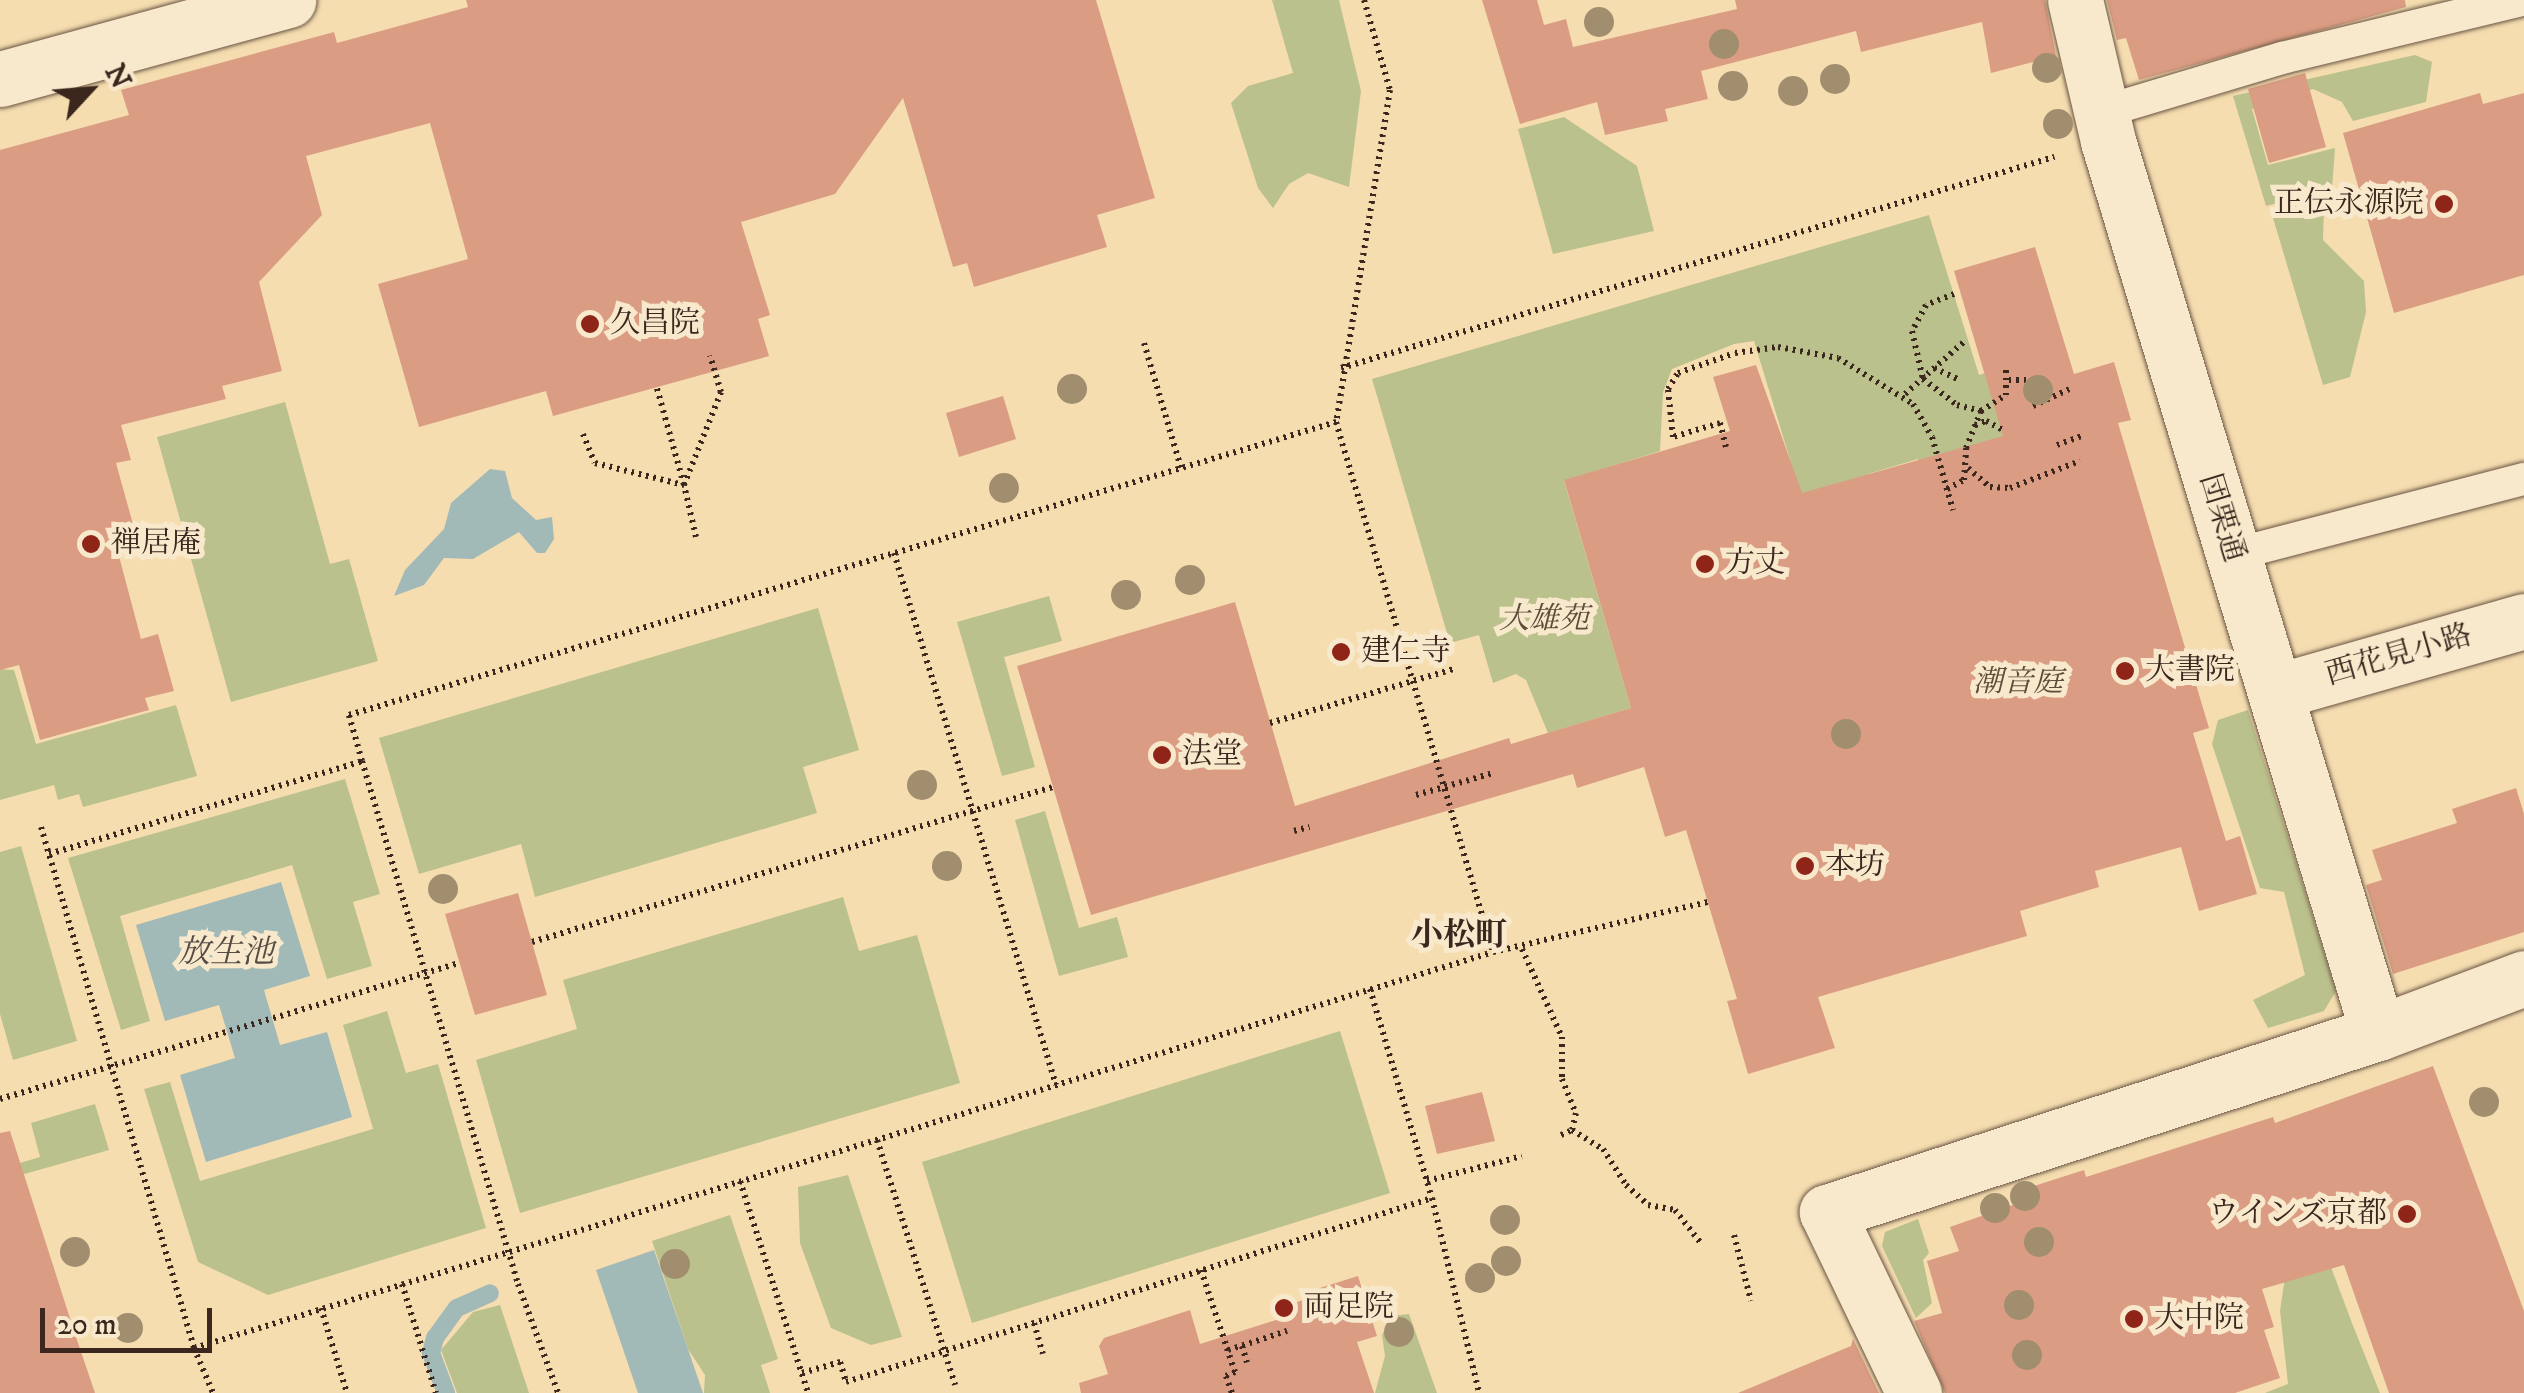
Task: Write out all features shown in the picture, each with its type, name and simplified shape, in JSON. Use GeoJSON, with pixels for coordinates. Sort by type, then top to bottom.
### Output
{"type":"FeatureCollection","features":[{"type":"Feature","properties":{"kind":"street"},"geometry":{"type":"LineString","coordinates":[[0,79],[288,0]]}},
{"type":"Feature","properties":{"kind":"street","name":"団栗通"},"geometry":{"type":"LineString","coordinates":[[2075,0],[2105,126],[2378,1033]]}},
{"type":"Feature","properties":{"kind":"street","name":"西花見小路"},"geometry":{"type":"LineString","coordinates":[[2275,692],[2524,621]]}},
{"type":"Feature","properties":{"kind":"street"},"geometry":{"type":"LineString","coordinates":[[1914,1393],[1827,1212],[2378,1033],[2524,978]]}},
{"type":"Feature","properties":{"kind":"lane"},"geometry":{"type":"LineString","coordinates":[[2105,126],[2282,58],[2522,0]]}},
{"type":"Feature","properties":{"kind":"lane"},"geometry":{"type":"LineString","coordinates":[[2232,555],[2524,479]]}},
{"type":"Feature","properties":{"kind":"path"},"geometry":{"type":"LineString","coordinates":[[1364,0],[1390,90],[1341,368],[1336,422],[1492,952]]}},
{"type":"Feature","properties":{"kind":"path"},"geometry":{"type":"LineString","coordinates":[[1341,368],[2105,126]]}},
{"type":"Feature","properties":{"kind":"path"},"geometry":{"type":"LineString","coordinates":[[1954,294],[1915,317],[1923,379],[1956,405],[1980,411]]}},
{"type":"Feature","properties":{"kind":"path"},"geometry":{"type":"LineString","coordinates":[[1904,394],[1966,340]]}},
{"type":"Feature","properties":{"kind":"path"},"geometry":{"type":"LineString","coordinates":[[1144,343],[1181,468]]}},
{"type":"Feature","properties":{"kind":"path"},"geometry":{"type":"LineString","coordinates":[[1726,446],[1720,423],[1674,437],[1668,389],[1678,374],[1735,353],[1778,347],[1838,358],[1904,394],[1932,437],[1954,510]]}},
{"type":"Feature","properties":{"kind":"path"},"geometry":{"type":"LineString","coordinates":[[684,485],[721,392],[710,356]]}},
{"type":"Feature","properties":{"kind":"path"},"geometry":{"type":"LineString","coordinates":[[1947,489],[1960,487],[1968,468],[1966,448],[1974,425],[1980,411],[2001,400],[2009,380],[2006,367]]}},
{"type":"Feature","properties":{"kind":"path"},"geometry":{"type":"LineString","coordinates":[[1934,368],[1958,379]]}},
{"type":"Feature","properties":{"kind":"path"},"geometry":{"type":"LineString","coordinates":[[2009,380],[2026,380]]}},
{"type":"Feature","properties":{"kind":"path"},"geometry":{"type":"LineString","coordinates":[[657,388],[696,537]]}},
{"type":"Feature","properties":{"kind":"path"},"geometry":{"type":"LineString","coordinates":[[2033,406],[2069,389]]}},
{"type":"Feature","properties":{"kind":"path"},"geometry":{"type":"LineString","coordinates":[[1974,425],[1986,421],[2003,430]]}},
{"type":"Feature","properties":{"kind":"path"},"geometry":{"type":"LineString","coordinates":[[558,1393],[508,1251],[349,715],[1336,422]]}},
{"type":"Feature","properties":{"kind":"path"},"geometry":{"type":"LineString","coordinates":[[583,434],[595,463],[684,485]]}},
{"type":"Feature","properties":{"kind":"path"},"geometry":{"type":"LineString","coordinates":[[2057,445],[2082,436]]}},
{"type":"Feature","properties":{"kind":"path"},"geometry":{"type":"LineString","coordinates":[[1968,468],[1990,486],[2010,488],[2080,461]]}},
{"type":"Feature","properties":{"kind":"path"},"geometry":{"type":"LineString","coordinates":[[894,553],[1056,1085]]}},
{"type":"Feature","properties":{"kind":"path"},"geometry":{"type":"LineString","coordinates":[[1270,723],[1454,669]]}},
{"type":"Feature","properties":{"kind":"path"},"geometry":{"type":"LineString","coordinates":[[49,854],[362,761]]}},
{"type":"Feature","properties":{"kind":"path"},"geometry":{"type":"LineString","coordinates":[[1416,795],[1494,772]]}},
{"type":"Feature","properties":{"kind":"path"},"geometry":{"type":"LineString","coordinates":[[532,942],[1053,787]]}},
{"type":"Feature","properties":{"kind":"path"},"geometry":{"type":"LineString","coordinates":[[40,826],[194,1348],[213,1393]]}},
{"type":"Feature","properties":{"kind":"path"},"geometry":{"type":"LineString","coordinates":[[1294,831],[1309,826]]}},
{"type":"Feature","properties":{"kind":"path"},"geometry":{"type":"LineString","coordinates":[[194,1348],[1492,952],[1522,949],[1708,902]]}},
{"type":"Feature","properties":{"kind":"path"},"geometry":{"type":"LineString","coordinates":[[1522,949],[1562,1038],[1562,1079],[1576,1113],[1572,1130]]}},
{"type":"Feature","properties":{"kind":"path"},"geometry":{"type":"LineString","coordinates":[[0,1098],[459,963]]}},
{"type":"Feature","properties":{"kind":"path"},"geometry":{"type":"LineString","coordinates":[[1370,989],[1432,1198],[1479,1393]]}},
{"type":"Feature","properties":{"kind":"path"},"geometry":{"type":"LineString","coordinates":[[1561,1135],[1572,1130]]}},
{"type":"Feature","properties":{"kind":"path"},"geometry":{"type":"LineString","coordinates":[[1572,1130],[1603,1149],[1648,1206],[1675,1210],[1700,1242]]}},
{"type":"Feature","properties":{"kind":"path"},"geometry":{"type":"LineString","coordinates":[[877,1140],[955,1385]]}},
{"type":"Feature","properties":{"kind":"path"},"geometry":{"type":"LineString","coordinates":[[1426,1180],[1522,1156]]}},
{"type":"Feature","properties":{"kind":"path"},"geometry":{"type":"LineString","coordinates":[[740,1181],[808,1393]]}},
{"type":"Feature","properties":{"kind":"path"},"geometry":{"type":"LineString","coordinates":[[802,1373],[840,1362],[846,1382],[1432,1198]]}},
{"type":"Feature","properties":{"kind":"path"},"geometry":{"type":"LineString","coordinates":[[1734,1235],[1751,1300]]}},
{"type":"Feature","properties":{"kind":"path"},"geometry":{"type":"LineString","coordinates":[[1201,1270],[1228,1350],[1232,1393]]}},
{"type":"Feature","properties":{"kind":"path"},"geometry":{"type":"LineString","coordinates":[[402,1284],[436,1393]]}},
{"type":"Feature","properties":{"kind":"path"},"geometry":{"type":"LineString","coordinates":[[321,1308],[346,1393]]}},
{"type":"Feature","properties":{"kind":"path"},"geometry":{"type":"LineString","coordinates":[[1034,1323],[1044,1354]]}},
{"type":"Feature","properties":{"kind":"path"},"geometry":{"type":"LineString","coordinates":[[1228,1350],[1287,1331]]}},
{"type":"Feature","properties":{"kind":"path"},"geometry":{"type":"LineString","coordinates":[[1242,1346],[1247,1362]]}},
{"type":"Feature","properties":{"kind":"green space"},"geometry":{"type":"Polygon","coordinates":[[[1272,0],[1339,0],[1361,91],[1349,187],[1308,173],[1289,184],[1273,208],[1258,188],[1231,103],[1248,86],[1293,73],[1272,0]]]}},
{"type":"Feature","properties":{"kind":"green space"},"geometry":{"type":"Polygon","coordinates":[[[2415,55],[2432,62],[2426,102],[2353,121],[2342,102],[2313,89],[2252,109],[2268,165],[2335,148],[2332,189],[2266,206],[2233,96],[2415,55]]]}},
{"type":"Feature","properties":{"kind":"green space"},"geometry":{"type":"Polygon","coordinates":[[[1564,117],[1637,166],[1654,231],[1553,254],[1518,129],[1564,117]]]}},
{"type":"Feature","properties":{"kind":"green space"},"geometry":{"type":"Polygon","coordinates":[[[2293,199],[2324,207],[2323,240],[2364,281],[2366,312],[2350,377],[2323,385],[2273,218],[2293,199]]]}},
{"type":"Feature","properties":{"kind":"green space","name":"大雄苑"},"geometry":{"type":"Polygon","coordinates":[[[1929,215],[1979,375],[2044,354],[2085,486],[1847,647],[1754,341],[1734,344],[1672,369],[1663,392],[1660,451],[1564,481],[1631,708],[1548,733],[1526,680],[1516,674],[1493,683],[1479,635],[1450,643],[1372,379],[1929,215]],[[1918,459],[1867,475],[1932,506],[1918,459]]]}},
{"type":"Feature","properties":{"kind":"green space"},"geometry":{"type":"Polygon","coordinates":[[[285,402],[330,564],[349,559],[378,661],[231,702],[157,437],[285,402]]]}},
{"type":"Feature","properties":{"kind":"green space"},"geometry":{"type":"Polygon","coordinates":[[[1049,596],[1062,641],[1004,657],[1035,767],[1002,776],[957,622],[1049,596]]]}},
{"type":"Feature","properties":{"kind":"green space"},"geometry":{"type":"Polygon","coordinates":[[[818,608],[859,750],[803,767],[817,813],[535,897],[521,844],[419,874],[379,738],[818,608]]]}},
{"type":"Feature","properties":{"kind":"green space"},"geometry":{"type":"Polygon","coordinates":[[[0,669],[14,670],[36,744],[176,705],[197,776],[83,807],[79,794],[58,800],[54,785],[0,800],[0,669]]]}},
{"type":"Feature","properties":{"kind":"green space"},"geometry":{"type":"Polygon","coordinates":[[[2248,710],[2336,991],[2324,1011],[2268,1028],[2253,1000],[2305,975],[2284,892],[2260,888],[2212,744],[2218,720],[2248,710]]]}},
{"type":"Feature","properties":{"kind":"green space"},"geometry":{"type":"Polygon","coordinates":[[[345,779],[380,894],[353,902],[372,966],[327,979],[292,865],[120,916],[150,1021],[121,1030],[68,858],[345,779]]]}},
{"type":"Feature","properties":{"kind":"green space"},"geometry":{"type":"Polygon","coordinates":[[[1045,811],[1079,928],[1117,917],[1128,957],[1059,976],[1015,820],[1045,811]]]}},
{"type":"Feature","properties":{"kind":"green space"},"geometry":{"type":"Polygon","coordinates":[[[21,846],[77,1041],[13,1060],[0,1014],[0,852],[21,846]]]}},
{"type":"Feature","properties":{"kind":"green space"},"geometry":{"type":"Polygon","coordinates":[[[843,897],[859,951],[917,935],[960,1083],[520,1213],[476,1060],[577,1029],[563,980],[843,897]]]}},
{"type":"Feature","properties":{"kind":"green space"},"geometry":{"type":"Polygon","coordinates":[[[387,1011],[406,1073],[438,1064],[486,1228],[268,1295],[198,1262],[144,1089],[170,1082],[200,1181],[373,1129],[343,1025],[387,1011]]]}},
{"type":"Feature","properties":{"kind":"green space"},"geometry":{"type":"Polygon","coordinates":[[[1340,1031],[1390,1193],[972,1323],[922,1162],[1340,1031]]]}},
{"type":"Feature","properties":{"kind":"green space"},"geometry":{"type":"Polygon","coordinates":[[[95,1104],[109,1150],[0,1181],[0,1169],[40,1157],[31,1123],[95,1104]]]}},
{"type":"Feature","properties":{"kind":"green space"},"geometry":{"type":"Polygon","coordinates":[[[848,1175],[902,1337],[871,1345],[831,1328],[800,1243],[798,1187],[848,1175]]]}},
{"type":"Feature","properties":{"kind":"green space"},"geometry":{"type":"Polygon","coordinates":[[[2299,1182],[2380,1393],[2265,1393],[2288,1384],[2280,1311],[2299,1182]]]}},
{"type":"Feature","properties":{"kind":"green space"},"geometry":{"type":"Polygon","coordinates":[[[730,1215],[778,1359],[761,1365],[770,1393],[704,1393],[705,1375],[688,1349],[652,1241],[730,1215]]]}},
{"type":"Feature","properties":{"kind":"green space"},"geometry":{"type":"Polygon","coordinates":[[[1918,1219],[1929,1253],[1923,1260],[1932,1303],[1916,1318],[1882,1246],[1885,1232],[1918,1219]]]}},
{"type":"Feature","properties":{"kind":"green space"},"geometry":{"type":"Polygon","coordinates":[[[500,1305],[529,1393],[457,1393],[441,1350],[473,1312],[500,1305]]]}},
{"type":"Feature","properties":{"kind":"green space"},"geometry":{"type":"Polygon","coordinates":[[[1409,1314],[1437,1393],[1375,1393],[1385,1356],[1382,1335],[1391,1316],[1409,1314]]]}},
{"type":"Feature","properties":{"kind":"water"},"geometry":{"type":"Polygon","coordinates":[[[490,469],[505,471],[512,498],[536,520],[552,517],[554,539],[545,553],[537,553],[519,532],[473,559],[444,558],[424,585],[394,596],[405,570],[444,529],[451,503],[490,469]]]}},
{"type":"Feature","properties":{"kind":"water","name":"放生池"},"geometry":{"type":"Polygon","coordinates":[[[281,882],[310,976],[264,990],[280,1045],[327,1032],[352,1117],[206,1162],[180,1075],[235,1058],[219,1005],[165,1021],[136,925],[281,882]]]}},
{"type":"Feature","properties":{"kind":"water"},"geometry":{"type":"Polygon","coordinates":[[[654,1250],[703,1393],[638,1393],[596,1270],[654,1250]]]}},
{"type":"Feature","properties":{"kind":"building"},"geometry":{"type":"Polygon","coordinates":[[[466,0],[1096,0],[1155,198],[1097,215],[1107,247],[974,287],[967,263],[953,267],[903,98],[835,194],[741,222],[770,315],[758,319],[769,356],[553,416],[546,391],[419,427],[378,284],[468,259],[430,123],[306,156],[322,215],[259,282],[282,371],[222,386],[226,399],[121,425],[131,460],[116,463],[136,535],[115,541],[141,639],[158,634],[174,691],[145,698],[149,710],[40,740],[19,665],[0,670],[0,150],[129,115],[121,90],[334,32],[337,43],[468,7],[466,0]]]}},
{"type":"Feature","properties":{"kind":"building"},"geometry":{"type":"Polygon","coordinates":[[[1482,0],[1537,0],[1544,25],[1566,19],[1573,47],[1737,9],[1735,0],[2045,0],[2056,56],[1991,73],[1982,22],[1861,52],[1856,31],[1701,71],[1708,99],[1665,109],[1668,121],[1605,135],[1597,102],[1520,124],[1482,0]]]}},
{"type":"Feature","properties":{"kind":"building"},"geometry":{"type":"Polygon","coordinates":[[[2107,0],[2405,0],[2406,7],[2139,80],[2126,38],[2117,40],[2107,0]]]}},
{"type":"Feature","properties":{"kind":"building"},"geometry":{"type":"Polygon","coordinates":[[[2305,73],[2326,147],[2269,163],[2248,89],[2305,73]]]}},
{"type":"Feature","properties":{"kind":"building","name":"正伝永源院"},"geometry":{"type":"Polygon","coordinates":[[[2480,93],[2483,104],[2524,93],[2524,275],[2394,313],[2343,133],[2480,93]]]}},
{"type":"Feature","properties":{"kind":"building"},"geometry":{"type":"Polygon","coordinates":[[[2035,247],[2074,374],[2114,362],[2131,420],[2118,423],[2209,728],[2193,733],[2226,841],[2240,836],[2257,894],[2199,911],[2181,847],[2095,871],[2099,887],[2020,911],[2027,936],[1818,997],[1835,1048],[1748,1074],[1727,1001],[1737,999],[1686,830],[1665,837],[1644,767],[1577,788],[1573,774],[1091,915],[1017,666],[1235,602],[1295,806],[1509,738],[1511,744],[1631,708],[1564,480],[1730,431],[1713,377],[1756,365],[1802,493],[2003,436],[1954,271],[2035,247]]]}},
{"type":"Feature","properties":{"kind":"building"},"geometry":{"type":"Polygon","coordinates":[[[1003,396],[1016,439],[959,457],[946,413],[1003,396]]]}},
{"type":"Feature","properties":{"kind":"building"},"geometry":{"type":"Polygon","coordinates":[[[2516,788],[2524,814],[2524,932],[2393,974],[2366,885],[2382,880],[2372,850],[2457,823],[2452,809],[2516,788]]]}},
{"type":"Feature","properties":{"kind":"building"},"geometry":{"type":"Polygon","coordinates":[[[518,893],[547,995],[475,1015],[445,914],[518,893]]]}},
{"type":"Feature","properties":{"kind":"building","name":"大中院"},"geometry":{"type":"Polygon","coordinates":[[[2433,1066],[2524,1311],[2524,1393],[2389,1393],[2344,1265],[2262,1289],[2274,1327],[2264,1330],[2280,1378],[2235,1393],[1945,1393],[1914,1321],[1942,1313],[1927,1261],[1959,1251],[1950,1227],[2038,1196],[2034,1186],[2084,1170],[2086,1177],[2273,1117],[2275,1123],[2433,1066]]]}},
{"type":"Feature","properties":{"kind":"building"},"geometry":{"type":"Polygon","coordinates":[[[1482,1092],[1495,1141],[1437,1154],[1425,1106],[1482,1092]]]}},
{"type":"Feature","properties":{"kind":"building"},"geometry":{"type":"Polygon","coordinates":[[[10,1131],[95,1393],[0,1393],[0,1133],[10,1131]]]}},
{"type":"Feature","properties":{"kind":"building"},"geometry":{"type":"Polygon","coordinates":[[[1358,1276],[1377,1336],[1357,1342],[1374,1393],[1081,1393],[1079,1383],[1108,1374],[1099,1346],[1104,1338],[1190,1310],[1200,1344],[1292,1315],[1288,1305],[1303,1300],[1301,1294],[1358,1276]]]}},
{"type":"Feature","properties":{"kind":"building"},"geometry":{"type":"Polygon","coordinates":[[[1853,1339],[1879,1393],[1738,1393],[1851,1346],[1853,1339]]]}},
{"type":"Feature","properties":{"kind":"waterway"},"geometry":{"type":"LineString","coordinates":[[446,1393],[431,1353],[435,1338],[457,1308],[490,1293]]}},
{"type":"Feature","properties":{"kind":"place","name":"正伝永源院"},"geometry":{"type":"Point","coordinates":[2444,204]}},
{"type":"Feature","properties":{"kind":"place","name":"久昌院"},"geometry":{"type":"Point","coordinates":[590,324]}},
{"type":"Feature","properties":{"kind":"place","name":"禅居庵"},"geometry":{"type":"Point","coordinates":[91,544]}},
{"type":"Feature","properties":{"kind":"place","name":"方丈"},"geometry":{"type":"Point","coordinates":[1705,564]}},
{"type":"Feature","properties":{"kind":"place","name":"建仁寺"},"geometry":{"type":"Point","coordinates":[1341,652]}},
{"type":"Feature","properties":{"kind":"place","name":"大書院"},"geometry":{"type":"Point","coordinates":[2125,671]}},
{"type":"Feature","properties":{"kind":"place","name":"法堂"},"geometry":{"type":"Point","coordinates":[1162,755]}},
{"type":"Feature","properties":{"kind":"place","name":"本坊"},"geometry":{"type":"Point","coordinates":[1805,866]}},
{"type":"Feature","properties":{"kind":"place","name":"ウインズ京都"},"geometry":{"type":"Point","coordinates":[2407,1214]}},
{"type":"Feature","properties":{"kind":"place","name":"両足院"},"geometry":{"type":"Point","coordinates":[1284,1308]}},
{"type":"Feature","properties":{"kind":"place","name":"大中院"},"geometry":{"type":"Point","coordinates":[2134,1319]}},
{"type":"Feature","properties":{"kind":"district","name":"小松町"},"geometry":{"type":"Point","coordinates":[1459,936]}},
{"type":"Feature","properties":{"kind":"park label","name":"潮音庭"},"geometry":{"type":"Point","coordinates":[2018,683]}}]}
